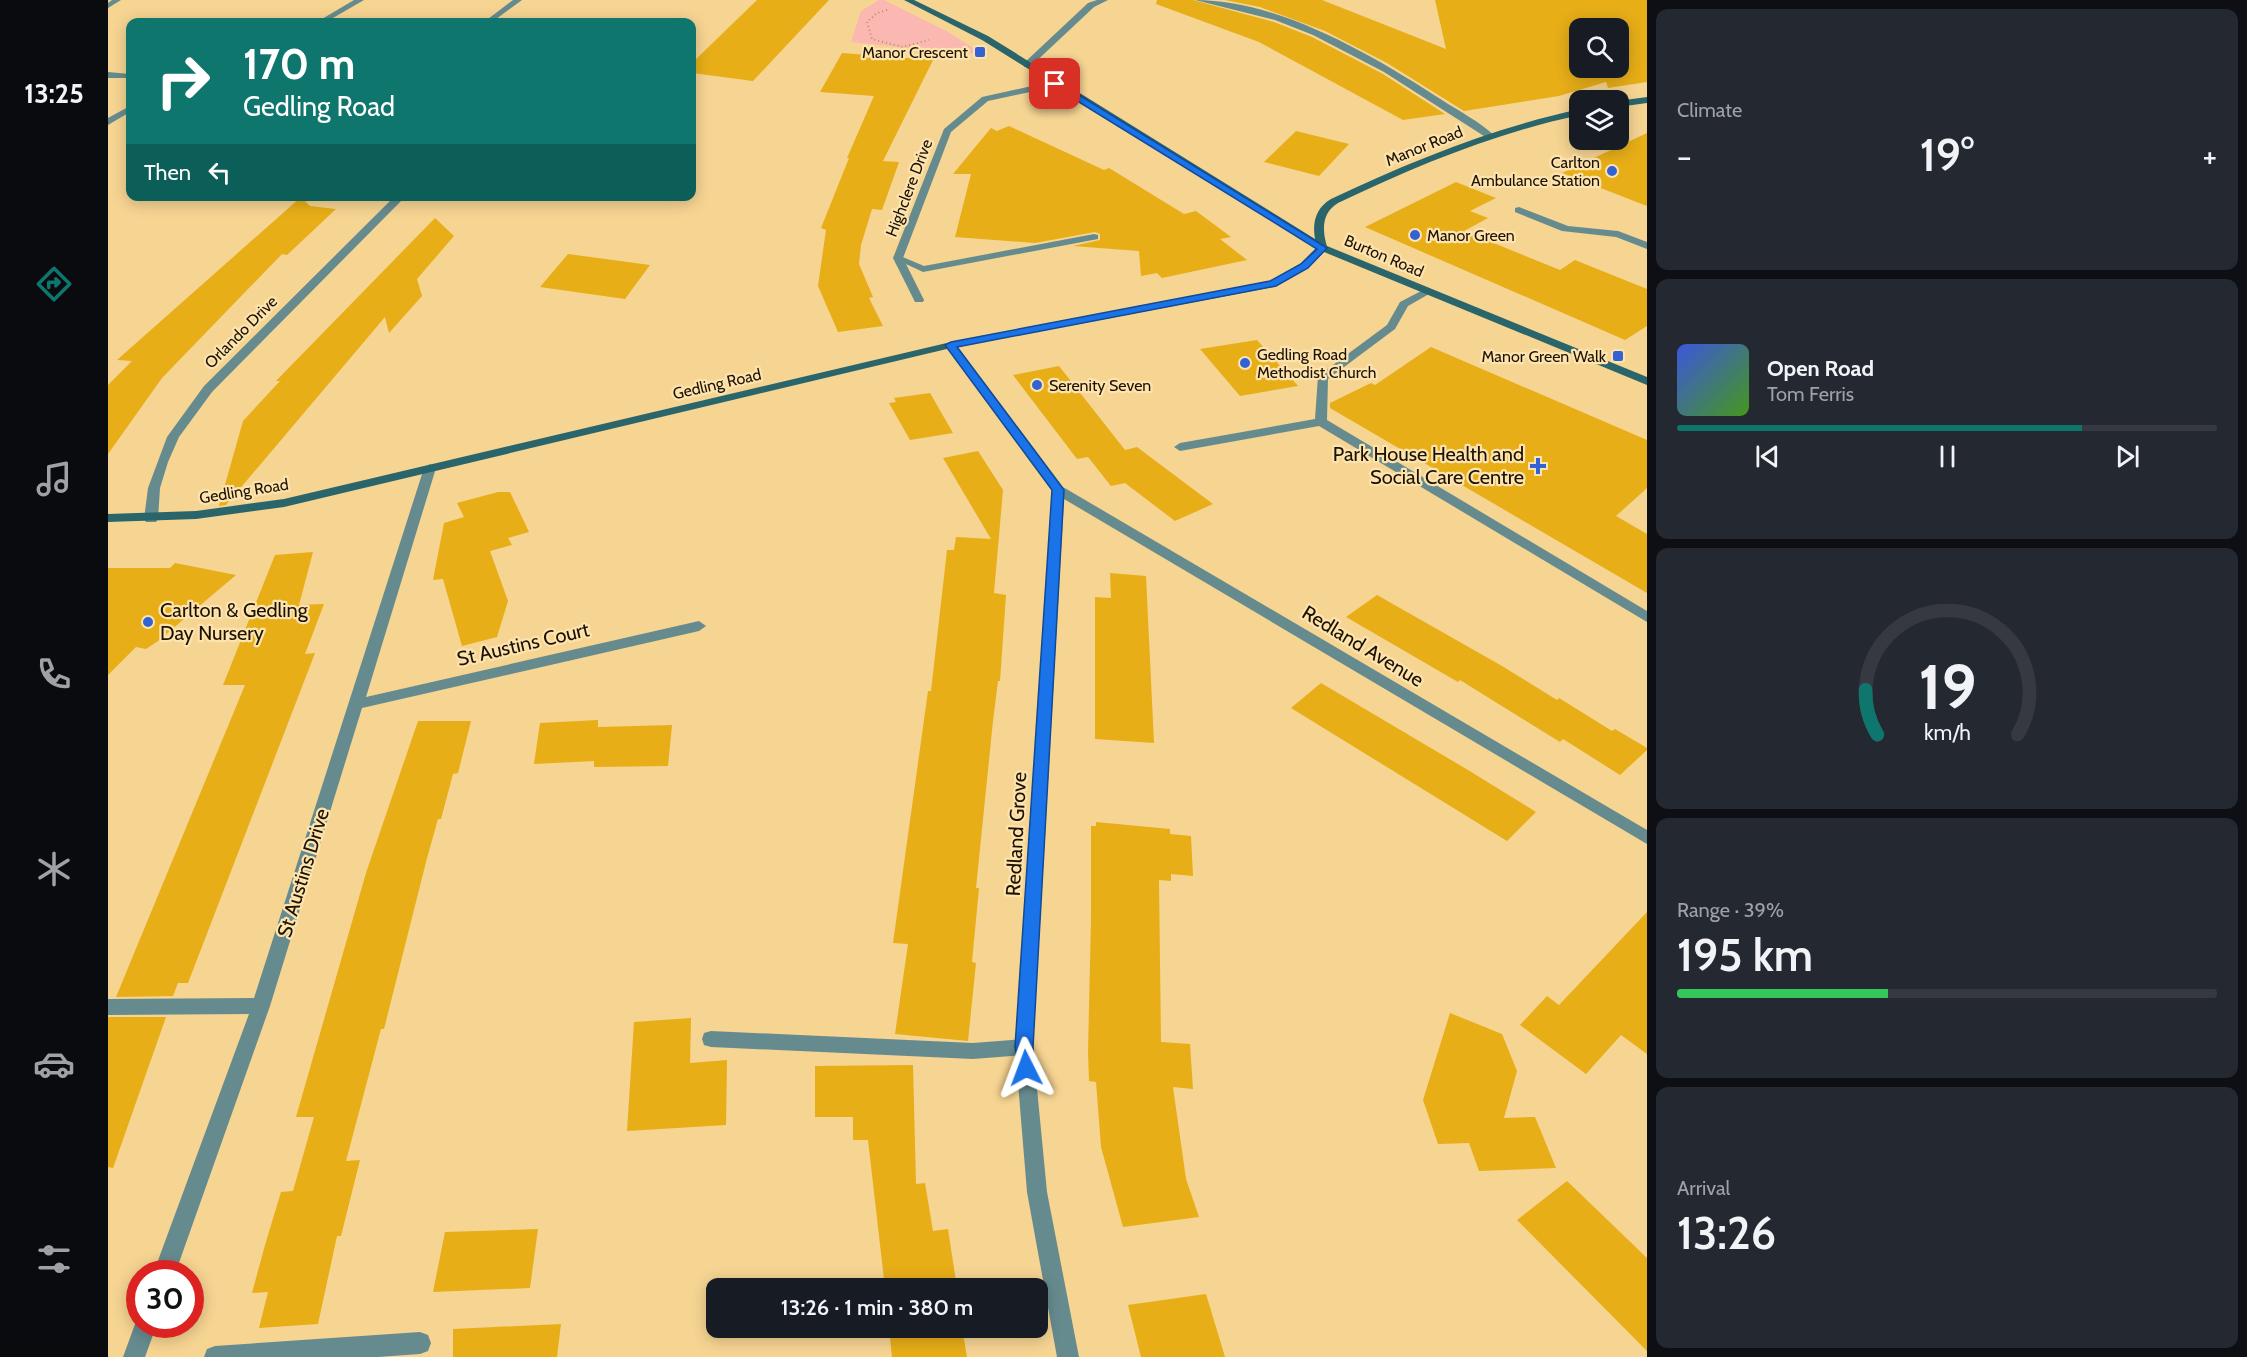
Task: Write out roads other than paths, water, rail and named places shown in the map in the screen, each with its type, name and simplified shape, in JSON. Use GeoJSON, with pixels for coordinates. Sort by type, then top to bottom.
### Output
{"type":"FeatureCollection","features":[{"type":"Feature","properties":{"kind":"street"},"geometry":{"type":"LineString","coordinates":[[108,6],[117,0]]}},
{"type":"Feature","properties":{"kind":"street"},"geometry":{"type":"LineString","coordinates":[[328,18],[360,0]]}},
{"type":"Feature","properties":{"kind":"street"},"geometry":{"type":"LineString","coordinates":[[493,18],[518,0]]}},
{"type":"Feature","properties":{"kind":"street","name":"Burton Road"},"geometry":{"type":"LineString","coordinates":[[908,0],[985,38],[1055,84],[1322,248],[1647,381]]}},
{"type":"Feature","properties":{"kind":"street"},"geometry":{"type":"LineString","coordinates":[[1027,65],[1090,5],[1104,0]]}},
{"type":"Feature","properties":{"kind":"street"},"geometry":{"type":"LineString","coordinates":[[1199,0],[1259,12],[1333,40],[1383,66],[1490,136]]}},
{"type":"Feature","properties":{"kind":"street"},"geometry":{"type":"LineString","coordinates":[[108,75],[126,76]]}},
{"type":"Feature","properties":{"kind":"street","name":"Highclere Drive"},"geometry":{"type":"LineString","coordinates":[[920,300],[898,258],[947,131],[985,99],[1055,84]]}},
{"type":"Feature","properties":{"kind":"street"},"geometry":{"type":"LineString","coordinates":[[1629,102],[1647,100]]}},
{"type":"Feature","properties":{"kind":"street"},"geometry":{"type":"LineString","coordinates":[[108,122],[126,111]]}},
{"type":"Feature","properties":{"kind":"street","name":"Manor Road"},"geometry":{"type":"LineString","coordinates":[[1322,248],[1318,234],[1319,221],[1325,207],[1401,170],[1490,136],[1569,115]]}},
{"type":"Feature","properties":{"kind":"street","name":"Orlando Drive"},"geometry":{"type":"LineString","coordinates":[[151,519],[154,489],[162,462],[173,437],[208,389],[396,201]]}},
{"type":"Feature","properties":{"kind":"street"},"geometry":{"type":"LineString","coordinates":[[1519,210],[1566,229],[1618,234],[1647,246]]}},
{"type":"Feature","properties":{"kind":"street"},"geometry":{"type":"LineString","coordinates":[[898,258],[923,269],[1094,237]]}},
{"type":"Feature","properties":{"kind":"street","name":"Gedling Road"},"geometry":{"type":"LineString","coordinates":[[108,518],[151,519],[244,510],[951,345],[1273,284],[1305,266],[1322,248]]}},
{"type":"Feature","properties":{"kind":"street"},"geometry":{"type":"LineString","coordinates":[[1321,422],[1322,378],[1391,327],[1404,304],[1425,292]]}},
{"type":"Feature","properties":{"kind":"street"},"geometry":{"type":"LineString","coordinates":[[951,345],[1058,490]]}},
{"type":"Feature","properties":{"kind":"street"},"geometry":{"type":"LineString","coordinates":[[1180,447],[1321,422],[1647,617]]}},
{"type":"Feature","properties":{"kind":"street","name":"St Austins Drive"},"geometry":{"type":"LineString","coordinates":[[169,1260],[261,1006],[430,468]]}},
{"type":"Feature","properties":{"kind":"street","name":"Redland Avenue"},"geometry":{"type":"LineString","coordinates":[[1058,490],[1647,838]]}},
{"type":"Feature","properties":{"kind":"street","name":"Redland Grove"},"geometry":{"type":"LineString","coordinates":[[1058,490],[1024,1047],[1037,1192],[1068,1357]]}},
{"type":"Feature","properties":{"kind":"street","name":"St Austins Court"},"geometry":{"type":"LineString","coordinates":[[357,704],[699,626]]}},
{"type":"Feature","properties":{"kind":"street"},"geometry":{"type":"LineString","coordinates":[[108,1006],[261,1006]]}},
{"type":"Feature","properties":{"kind":"street"},"geometry":{"type":"LineString","coordinates":[[711,1039],[973,1051],[1024,1047]]}},
{"type":"Feature","properties":{"kind":"street"},"geometry":{"type":"LineString","coordinates":[[134,1357],[141,1338]]}},
{"type":"Feature","properties":{"kind":"street"},"geometry":{"type":"LineString","coordinates":[[215,1357],[420,1343]]}},
{"type":"Feature","properties":{"kind":"place","name":"Manor Crescent"},"geometry":{"type":"Point","coordinates":[980,52]}},
{"type":"Feature","properties":{"kind":"place","name":"Carlton Ambulance Station"},"geometry":{"type":"Point","coordinates":[1612,171]}},
{"type":"Feature","properties":{"kind":"place","name":"Manor Green"},"geometry":{"type":"Point","coordinates":[1415,235]}},
{"type":"Feature","properties":{"kind":"place","name":"Manor Green Walk"},"geometry":{"type":"Point","coordinates":[1618,356]}},
{"type":"Feature","properties":{"kind":"place","name":"Gedling Road Methodist Church"},"geometry":{"type":"Point","coordinates":[1245,363]}},
{"type":"Feature","properties":{"kind":"place","name":"Serenity Seven"},"geometry":{"type":"Point","coordinates":[1037,385]}},
{"type":"Feature","properties":{"kind":"place","name":"Park House Health and Social Care Centre"},"geometry":{"type":"Point","coordinates":[1538,466]}},
{"type":"Feature","properties":{"kind":"place","name":"Carlton & Gedling Day Nursery"},"geometry":{"type":"Point","coordinates":[148,622]}}]}
